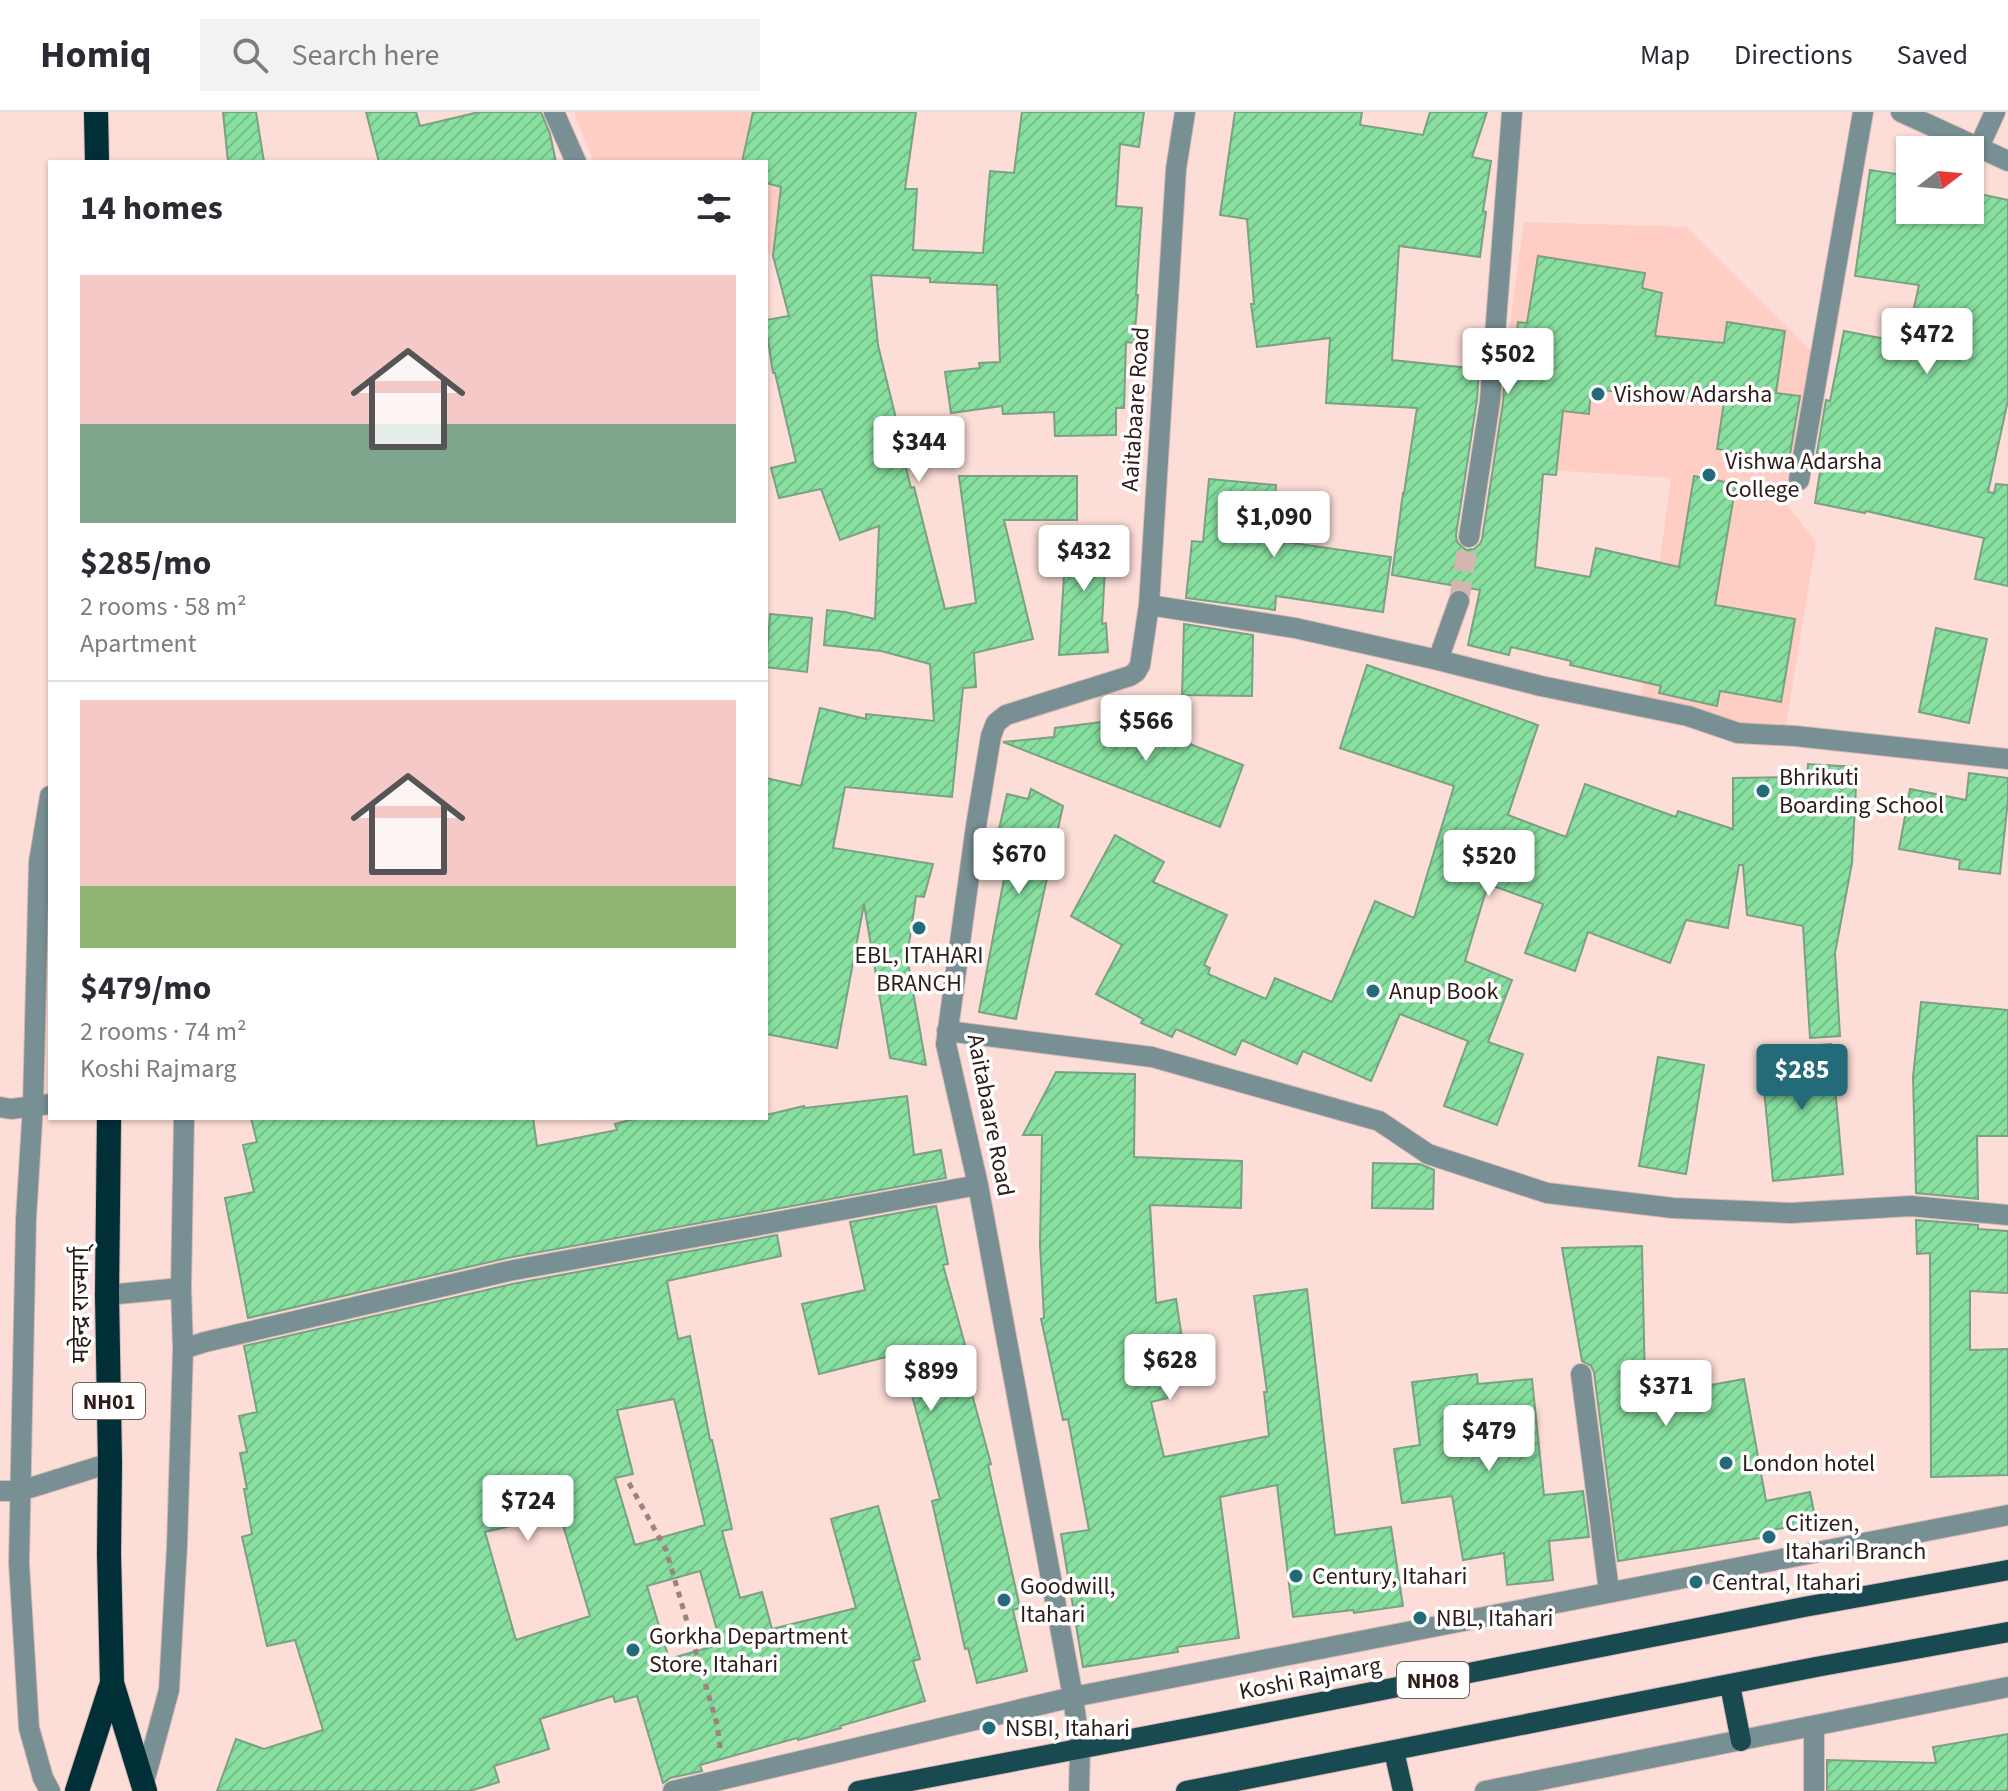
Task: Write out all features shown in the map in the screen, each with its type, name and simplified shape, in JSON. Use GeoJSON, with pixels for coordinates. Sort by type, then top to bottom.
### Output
{"type":"FeatureCollection","features":[{"type":"Feature","properties":{"kind":"highway"},"geometry":{"type":"LineString","coordinates":[[96,112],[97,160]]}},
{"type":"Feature","properties":{"kind":"highway","name":"महेन्द्र राज्मार्ग्"},"geometry":{"type":"LineString","coordinates":[[109,1120],[107,1295],[112,1683],[144,1788]]}},
{"type":"Feature","properties":{"kind":"highway","name":"महेन्द्र राज्मार्ग्"},"geometry":{"type":"LineString","coordinates":[[77,1791],[112,1683]]}},
{"type":"Feature","properties":{"kind":"main road","name":"Koshi Rajmarg"},"geometry":{"type":"LineString","coordinates":[[858,1791],[2008,1570]]}},
{"type":"Feature","properties":{"kind":"main road"},"geometry":{"type":"LineString","coordinates":[[1186,1791],[2008,1632]]}},
{"type":"Feature","properties":{"kind":"main road"},"geometry":{"type":"LineString","coordinates":[[1730,1685],[1741,1741]]}},
{"type":"Feature","properties":{"kind":"main road"},"geometry":{"type":"LineString","coordinates":[[1394,1751],[1403,1791]]}},
{"type":"Feature","properties":{"kind":"street"},"geometry":{"type":"LineString","coordinates":[[554,112],[575,160]]}},
{"type":"Feature","properties":{"kind":"street","name":"Aaitabaare Road"},"geometry":{"type":"LineString","coordinates":[[1079,1791],[1080,1748],[1073,1697],[978,1185],[946,1044],[976,826],[991,736],[996,723],[1006,715],[1130,676],[1140,665],[1149,605],[1176,169],[1185,112]]}},
{"type":"Feature","properties":{"kind":"street"},"geometry":{"type":"LineString","coordinates":[[1469,537],[1490,401],[1512,112]]}},
{"type":"Feature","properties":{"kind":"street"},"geometry":{"type":"LineString","coordinates":[[1799,480],[1863,112]]}},
{"type":"Feature","properties":{"kind":"street"},"geometry":{"type":"LineString","coordinates":[[1901,112],[1954,136]]}},
{"type":"Feature","properties":{"kind":"street"},"geometry":{"type":"LineString","coordinates":[[1984,136],[1995,112]]}},
{"type":"Feature","properties":{"kind":"street"},"geometry":{"type":"LineString","coordinates":[[1984,149],[2008,161]]}},
{"type":"Feature","properties":{"kind":"street"},"geometry":{"type":"LineString","coordinates":[[1438,660],[1459,601]]}},
{"type":"Feature","properties":{"kind":"street"},"geometry":{"type":"LineString","coordinates":[[1149,605],[1295,628],[1541,686],[1688,716],[1738,733],[1795,736],[2008,759]]}},
{"type":"Feature","properties":{"kind":"street"},"geometry":{"type":"LineString","coordinates":[[48,808],[39,862],[42,1105],[26,1219],[10,1491],[19,1563],[29,1728],[43,1778],[50,1791]]}},
{"type":"Feature","properties":{"kind":"street"},"geometry":{"type":"LineString","coordinates":[[947,1031],[1152,1057],[1379,1121],[1428,1154],[1547,1193],[1673,1208],[1791,1213],[1911,1206],[2008,1215]]}},
{"type":"Feature","properties":{"kind":"street"},"geometry":{"type":"LineString","coordinates":[[0,1107],[11,1109],[42,1105]]}},
{"type":"Feature","properties":{"kind":"street"},"geometry":{"type":"LineString","coordinates":[[144,1788],[169,1690],[183,1349],[184,1120]]}},
{"type":"Feature","properties":{"kind":"street"},"geometry":{"type":"LineString","coordinates":[[183,1349],[509,1271],[978,1185]]}},
{"type":"Feature","properties":{"kind":"street"},"geometry":{"type":"LineString","coordinates":[[107,1295],[181,1288]]}},
{"type":"Feature","properties":{"kind":"street"},"geometry":{"type":"LineString","coordinates":[[1581,1374],[1609,1591]]}},
{"type":"Feature","properties":{"kind":"street"},"geometry":{"type":"LineString","coordinates":[[10,1491],[110,1463]]}},
{"type":"Feature","properties":{"kind":"street"},"geometry":{"type":"LineString","coordinates":[[673,1791],[1073,1697],[2008,1515]]}},
{"type":"Feature","properties":{"kind":"street"},"geometry":{"type":"LineString","coordinates":[[1485,1791],[2008,1687]]}},
{"type":"Feature","properties":{"kind":"street"},"geometry":{"type":"LineString","coordinates":[[1814,1726],[1814,1791]]}},
{"type":"Feature","properties":{"kind":"path"},"geometry":{"type":"LineString","coordinates":[[629,1483],[666,1550],[717,1724],[725,1780]]}},
{"type":"Feature","properties":{"kind":"shaded area"},"geometry":{"type":"Polygon","coordinates":[[[574,112],[804,112],[805,258],[768,254],[768,160],[593,160],[574,112]]]}},
{"type":"Feature","properties":{"kind":"shaded area","name":"Vishwa Adarsha College"},"geometry":{"type":"Polygon","coordinates":[[[1524,222],[1686,227],[1820,360],[1799,478],[1771,485],[1816,542],[1785,731],[1640,707],[1671,478],[1491,463],[1524,222]]]}},
{"type":"Feature","properties":{"kind":"building"},"geometry":{"type":"Polygon","coordinates":[[[223,112],[256,112],[264,160],[228,160],[223,112]]]}},
{"type":"Feature","properties":{"kind":"building"},"geometry":{"type":"Polygon","coordinates":[[[366,112],[416,112],[420,126],[479,112],[541,112],[556,160],[378,160],[366,112]]]}},
{"type":"Feature","properties":{"kind":"building"},"geometry":{"type":"Polygon","coordinates":[[[753,112],[916,112],[905,189],[917,189],[913,250],[983,253],[990,171],[1014,173],[1022,112],[1144,112],[1139,147],[1120,144],[1116,206],[1142,208],[1134,343],[1126,342],[1124,408],[1116,408],[1116,435],[1055,436],[1054,412],[1003,414],[1002,406],[951,413],[945,372],[980,368],[979,363],[1000,362],[997,285],[871,275],[878,345],[897,432],[945,609],[976,603],[959,476],[1077,476],[1077,520],[1004,520],[1033,639],[974,653],[976,687],[963,688],[952,797],[845,787],[833,848],[933,864],[924,897],[916,896],[907,957],[926,1065],[890,1058],[864,904],[837,1048],[768,1034],[768,778],[801,786],[820,708],[866,719],[866,714],[934,721],[930,664],[881,651],[824,645],[827,610],[875,619],[879,526],[840,540],[821,489],[779,498],[771,468],[796,462],[773,373],[768,340],[768,320],[789,316],[773,256],[781,187],[768,184],[768,160],[742,160],[753,112]]]}},
{"type":"Feature","properties":{"kind":"building"},"geometry":{"type":"Polygon","coordinates":[[[1235,112],[1362,112],[1360,125],[1423,135],[1430,112],[1487,112],[1472,157],[1491,161],[1480,257],[1399,246],[1392,360],[1479,369],[1456,535],[1457,542],[1466,550],[1474,549],[1482,539],[1505,372],[1513,373],[1518,322],[1527,323],[1538,256],[1645,273],[1642,288],[1662,293],[1655,336],[1724,343],[1727,322],[1785,331],[1776,393],[1800,396],[1789,460],[1717,449],[1724,402],[1591,389],[1589,414],[1563,411],[1556,475],[1543,474],[1535,567],[1590,577],[1596,548],[1679,567],[1694,476],[1736,484],[1715,605],[1795,619],[1781,702],[1720,691],[1717,706],[1659,693],[1661,686],[1570,665],[1571,661],[1511,647],[1509,655],[1468,645],[1480,590],[1392,575],[1417,408],[1326,403],[1330,338],[1257,347],[1251,304],[1254,304],[1247,219],[1220,215],[1235,112]]]}},
{"type":"Feature","properties":{"kind":"building"},"geometry":{"type":"Polygon","coordinates":[[[1870,170],[1896,174],[1896,224],[1984,224],[1984,195],[2008,200],[2008,400],[1988,492],[1994,493],[1996,484],[2008,485],[2008,586],[1975,579],[1984,538],[1866,511],[1815,503],[1821,466],[1815,464],[1826,400],[1830,401],[1844,331],[1906,343],[1919,285],[1855,276],[1870,170]]]}},
{"type":"Feature","properties":{"kind":"building"},"geometry":{"type":"Polygon","coordinates":[[[1209,479],[1276,485],[1271,540],[1391,557],[1383,612],[1276,596],[1275,610],[1186,598],[1192,541],[1203,542],[1209,479]]]}},
{"type":"Feature","properties":{"kind":"building"},"geometry":{"type":"Polygon","coordinates":[[[1067,528],[1107,531],[1102,624],[1106,623],[1108,652],[1059,655],[1067,528]]]}},
{"type":"Feature","properties":{"kind":"building"},"geometry":{"type":"Polygon","coordinates":[[[770,614],[812,618],[807,672],[768,667],[770,614]]]}},
{"type":"Feature","properties":{"kind":"building"},"geometry":{"type":"Polygon","coordinates":[[[1184,624],[1253,635],[1252,696],[1182,695],[1184,624]]]}},
{"type":"Feature","properties":{"kind":"building"},"geometry":{"type":"Polygon","coordinates":[[[1936,628],[1987,639],[1969,723],[1919,712],[1936,628]]]}},
{"type":"Feature","properties":{"kind":"building"},"geometry":{"type":"Polygon","coordinates":[[[1367,665],[1538,725],[1508,815],[1566,837],[1585,784],[1676,817],[1678,811],[1733,829],[1733,778],[1807,777],[1808,764],[1857,767],[1852,863],[1835,953],[1840,1036],[1810,1038],[1803,926],[1747,915],[1743,865],[1739,865],[1728,928],[1686,920],[1670,963],[1588,932],[1575,971],[1525,953],[1543,904],[1488,884],[1465,961],[1512,980],[1488,1042],[1523,1054],[1497,1125],[1444,1106],[1468,1041],[1400,1014],[1371,1081],[1303,1051],[1297,1064],[1242,1040],[1235,1055],[1176,1029],[1172,1037],[1141,1023],[1143,1019],[1096,994],[1122,945],[1071,916],[1115,835],[1164,862],[1153,882],[1227,915],[1204,965],[1210,968],[1208,974],[1266,999],[1275,978],[1332,1002],[1375,901],[1414,918],[1454,786],[1340,748],[1367,665]]]}},
{"type":"Feature","properties":{"kind":"building"},"geometry":{"type":"Polygon","coordinates":[[[1144,709],[1188,726],[1182,741],[1243,765],[1220,827],[1003,742],[1054,737],[1055,728],[1141,717],[1144,709]]]}},
{"type":"Feature","properties":{"kind":"building"},"geometry":{"type":"Polygon","coordinates":[[[1969,773],[2008,778],[2000,874],[1959,869],[1960,860],[1899,849],[1910,789],[1966,800],[1969,773]]]}},
{"type":"Feature","properties":{"kind":"building"},"geometry":{"type":"Polygon","coordinates":[[[1031,789],[1063,806],[1016,1019],[979,1012],[1006,868],[991,864],[1007,794],[1028,799],[1031,789]]]}},
{"type":"Feature","properties":{"kind":"building"},"geometry":{"type":"Polygon","coordinates":[[[1921,1002],[2008,1010],[2008,1136],[1977,1136],[1978,1199],[1916,1193],[1913,1077],[1921,1002]]]}},
{"type":"Feature","properties":{"kind":"building"},"geometry":{"type":"Polygon","coordinates":[[[1831,1044],[1843,1174],[1773,1181],[1760,1050],[1831,1044]]]}},
{"type":"Feature","properties":{"kind":"building"},"geometry":{"type":"Polygon","coordinates":[[[1658,1057],[1704,1065],[1686,1174],[1639,1166],[1658,1057]]]}},
{"type":"Feature","properties":{"kind":"building"},"geometry":{"type":"Polygon","coordinates":[[[1056,1072],[1135,1074],[1134,1157],[1242,1161],[1241,1208],[1150,1205],[1156,1303],[1176,1299],[1182,1338],[1156,1342],[1168,1398],[1151,1402],[1164,1457],[1269,1436],[1264,1392],[1267,1392],[1254,1296],[1307,1289],[1335,1535],[1391,1527],[1403,1606],[1293,1617],[1277,1485],[1220,1497],[1239,1638],[1177,1647],[1178,1652],[1083,1667],[1061,1534],[1089,1530],[1068,1419],[1063,1420],[1041,1319],[1044,1318],[1040,1245],[1042,1135],[1023,1135],[1056,1072]]]}},
{"type":"Feature","properties":{"kind":"building"},"geometry":{"type":"Polygon","coordinates":[[[907,1096],[914,1155],[941,1150],[946,1178],[507,1258],[248,1318],[225,1198],[254,1192],[243,1145],[257,1142],[252,1120],[533,1120],[537,1146],[617,1130],[615,1124],[630,1120],[768,1120],[768,1115],[907,1096]]]}},
{"type":"Feature","properties":{"kind":"building"},"geometry":{"type":"Polygon","coordinates":[[[1373,1163],[1420,1164],[1434,1170],[1433,1209],[1372,1208],[1373,1163]]]}},
{"type":"Feature","properties":{"kind":"building"},"geometry":{"type":"Polygon","coordinates":[[[936,1206],[948,1264],[943,1265],[969,1359],[963,1361],[991,1464],[988,1465],[1020,1608],[1013,1610],[1027,1671],[977,1683],[968,1648],[965,1649],[932,1501],[940,1499],[907,1377],[900,1379],[894,1355],[819,1374],[802,1304],[865,1290],[850,1222],[936,1206]]]}},
{"type":"Feature","properties":{"kind":"building"},"geometry":{"type":"Polygon","coordinates":[[[1916,1220],[2008,1231],[2008,1293],[1970,1291],[1970,1350],[2008,1349],[2008,1475],[1931,1477],[1930,1253],[1917,1254],[1916,1220]]]}},
{"type":"Feature","properties":{"kind":"building"},"geometry":{"type":"Polygon","coordinates":[[[777,1235],[781,1256],[667,1281],[678,1339],[690,1336],[710,1440],[732,1529],[722,1531],[740,1598],[762,1592],[772,1629],[856,1608],[831,1519],[878,1506],[920,1659],[913,1661],[925,1701],[841,1728],[700,1765],[702,1771],[670,1778],[663,1783],[637,1696],[615,1702],[613,1696],[540,1719],[549,1749],[494,1766],[499,1782],[470,1791],[217,1791],[236,1739],[264,1749],[323,1730],[295,1640],[267,1646],[242,1537],[252,1534],[240,1453],[247,1452],[239,1416],[257,1412],[244,1346],[512,1284],[777,1235]],[[674,1399],[617,1410],[633,1474],[615,1478],[635,1545],[705,1525],[674,1399]],[[560,1515],[485,1532],[516,1640],[590,1616],[560,1515]],[[700,1571],[647,1586],[669,1659],[721,1644],[700,1571]]]}},
{"type":"Feature","properties":{"kind":"building"},"geometry":{"type":"Polygon","coordinates":[[[1642,1246],[1645,1386],[1671,1381],[1672,1392],[1744,1379],[1766,1501],[1810,1492],[1816,1522],[1772,1530],[1773,1536],[1618,1561],[1594,1372],[1582,1361],[1562,1248],[1642,1246]]]}},
{"type":"Feature","properties":{"kind":"building"},"geometry":{"type":"Polygon","coordinates":[[[1477,1374],[1478,1384],[1532,1379],[1544,1495],[1583,1491],[1589,1537],[1549,1541],[1553,1580],[1507,1585],[1504,1553],[1463,1560],[1452,1496],[1402,1503],[1394,1449],[1420,1445],[1412,1382],[1477,1374]]]}},
{"type":"Feature","properties":{"kind":"building"},"geometry":{"type":"Polygon","coordinates":[[[2008,1734],[2008,1791],[1827,1791],[1827,1760],[1936,1763],[1933,1747],[2008,1734]]]}},
{"type":"Feature","properties":{"kind":"tunnel"},"geometry":{"type":"LineString","coordinates":[[1459,601],[1469,537]]}},
{"type":"Feature","properties":{"kind":"place","name":"Vishow Adarsha"},"geometry":{"type":"Point","coordinates":[1598,394]}},
{"type":"Feature","properties":{"kind":"place","name":"Vishwa Adarsha College"},"geometry":{"type":"Point","coordinates":[1709,475]}},
{"type":"Feature","properties":{"kind":"place","name":"Bhrikuti Boarding School"},"geometry":{"type":"Point","coordinates":[1763,791]}},
{"type":"Feature","properties":{"kind":"place","name":"EBL, ITAHARI BRANCH"},"geometry":{"type":"Point","coordinates":[919,928]}},
{"type":"Feature","properties":{"kind":"place","name":"Anup Book"},"geometry":{"type":"Point","coordinates":[1373,991]}},
{"type":"Feature","properties":{"kind":"place","name":"London hotel"},"geometry":{"type":"Point","coordinates":[1726,1463]}},
{"type":"Feature","properties":{"kind":"place","name":"Citizen, Itahari Branch"},"geometry":{"type":"Point","coordinates":[1769,1537]}},
{"type":"Feature","properties":{"kind":"place","name":"Century, Itahari"},"geometry":{"type":"Point","coordinates":[1296,1576]}},
{"type":"Feature","properties":{"kind":"place","name":"Central, Itahari"},"geometry":{"type":"Point","coordinates":[1696,1582]}},
{"type":"Feature","properties":{"kind":"place","name":"Goodwill, Itahari"},"geometry":{"type":"Point","coordinates":[1004,1600]}},
{"type":"Feature","properties":{"kind":"place","name":"NBL, Itahari"},"geometry":{"type":"Point","coordinates":[1420,1618]}},
{"type":"Feature","properties":{"kind":"place","name":"Gorkha Department Store, Itahari"},"geometry":{"type":"Point","coordinates":[633,1650]}},
{"type":"Feature","properties":{"kind":"place","name":"NSBI, Itahari"},"geometry":{"type":"Point","coordinates":[989,1728]}}]}
